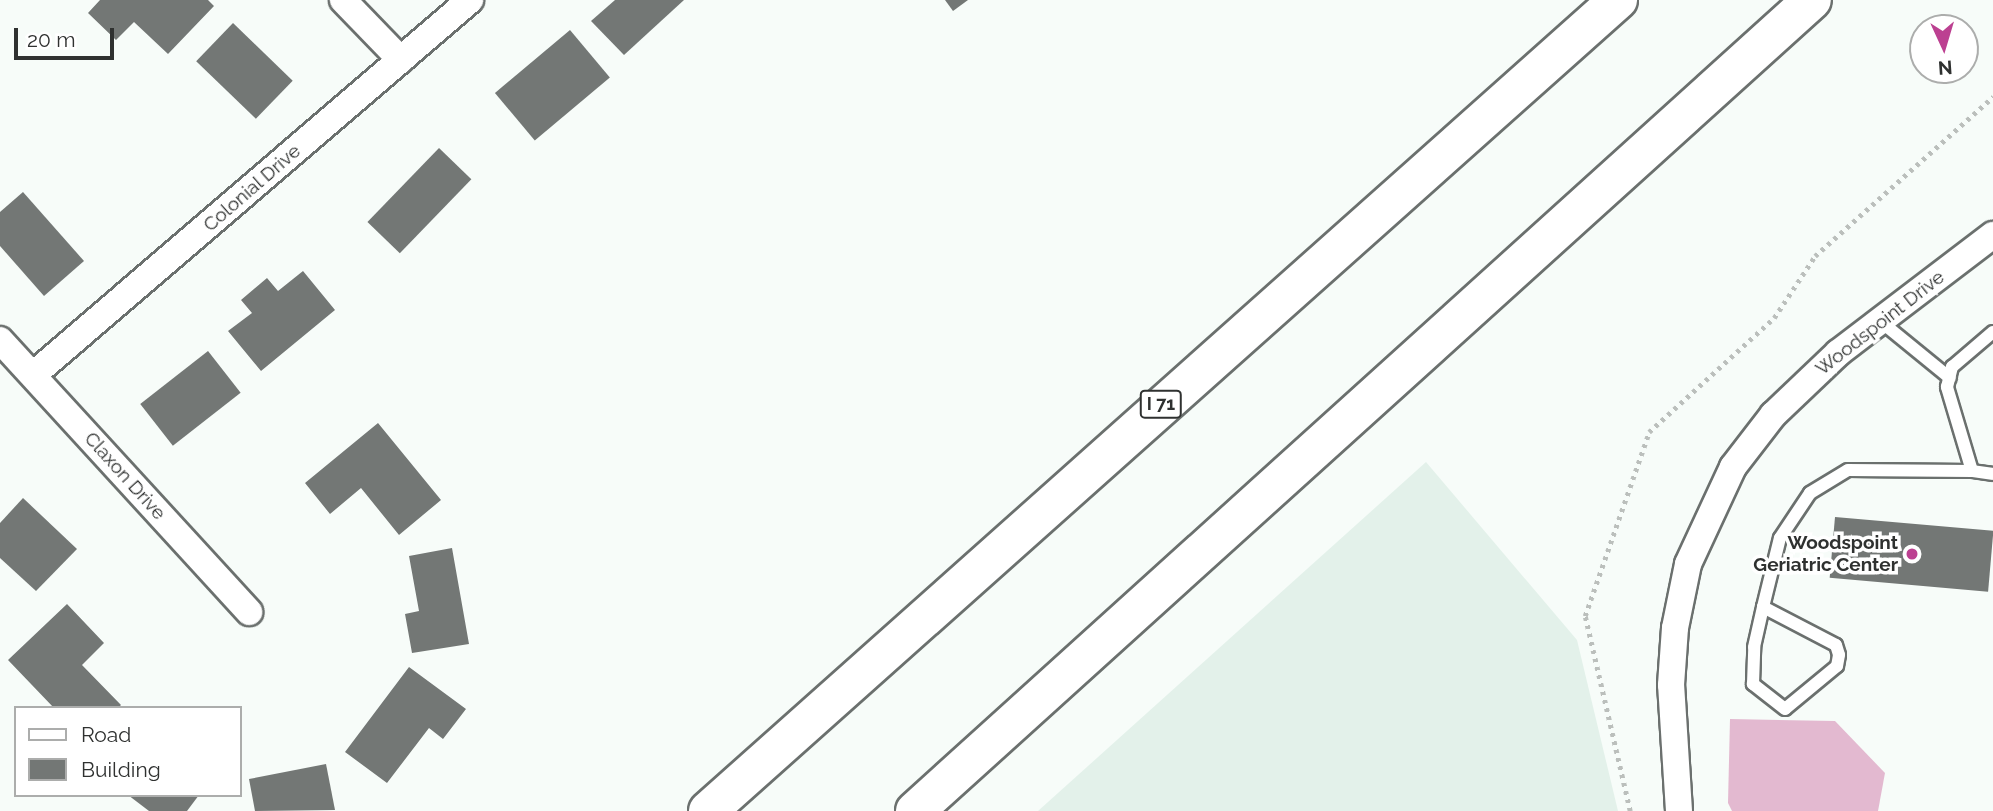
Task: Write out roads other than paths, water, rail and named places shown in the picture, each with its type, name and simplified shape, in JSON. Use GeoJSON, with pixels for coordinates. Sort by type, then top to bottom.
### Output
{"type":"FeatureCollection","features":[{"type":"Feature","properties":{"kind":"highway","name":"I 71"},"geometry":{"type":"LineString","coordinates":[[708,811],[1618,0]]}},
{"type":"Feature","properties":{"kind":"highway"},"geometry":{"type":"LineString","coordinates":[[915,811],[1812,0]]}},
{"type":"Feature","properties":{"kind":"street"},"geometry":{"type":"LineString","coordinates":[[343,0],[401,60]]}},
{"type":"Feature","properties":{"kind":"street","name":"Colonial Drive"},"geometry":{"type":"LineString","coordinates":[[33,375],[470,0]]}},
{"type":"Feature","properties":{"kind":"street","name":"Woodspoint Drive"},"geometry":{"type":"LineString","coordinates":[[1679,811],[1671,685],[1675,628],[1688,564],[1705,518],[1733,467],[1773,415],[1838,353],[1993,235]]}},
{"type":"Feature","properties":{"kind":"street","name":"Claxon Drive"},"geometry":{"type":"LineString","coordinates":[[0,340],[248,612]]}},
{"type":"Feature","properties":{"kind":"lane"},"geometry":{"type":"LineString","coordinates":[[1880,321],[1950,378]]}},
{"type":"Feature","properties":{"kind":"lane"},"geometry":{"type":"LineString","coordinates":[[1972,471],[1947,387],[1952,367],[1993,331]]}},
{"type":"Feature","properties":{"kind":"lane"},"geometry":{"type":"LineString","coordinates":[[1763,607],[1836,645],[1839,655],[1836,666],[1785,709],[1753,684],[1754,647],[1763,607],[1780,538],[1810,493],[1848,470],[1972,471],[1993,474]]}},
{"type":"Feature","properties":{"kind":"place","name":"Woodspoint Geriatric Center"},"geometry":{"type":"Point","coordinates":[1912,554]}}]}
